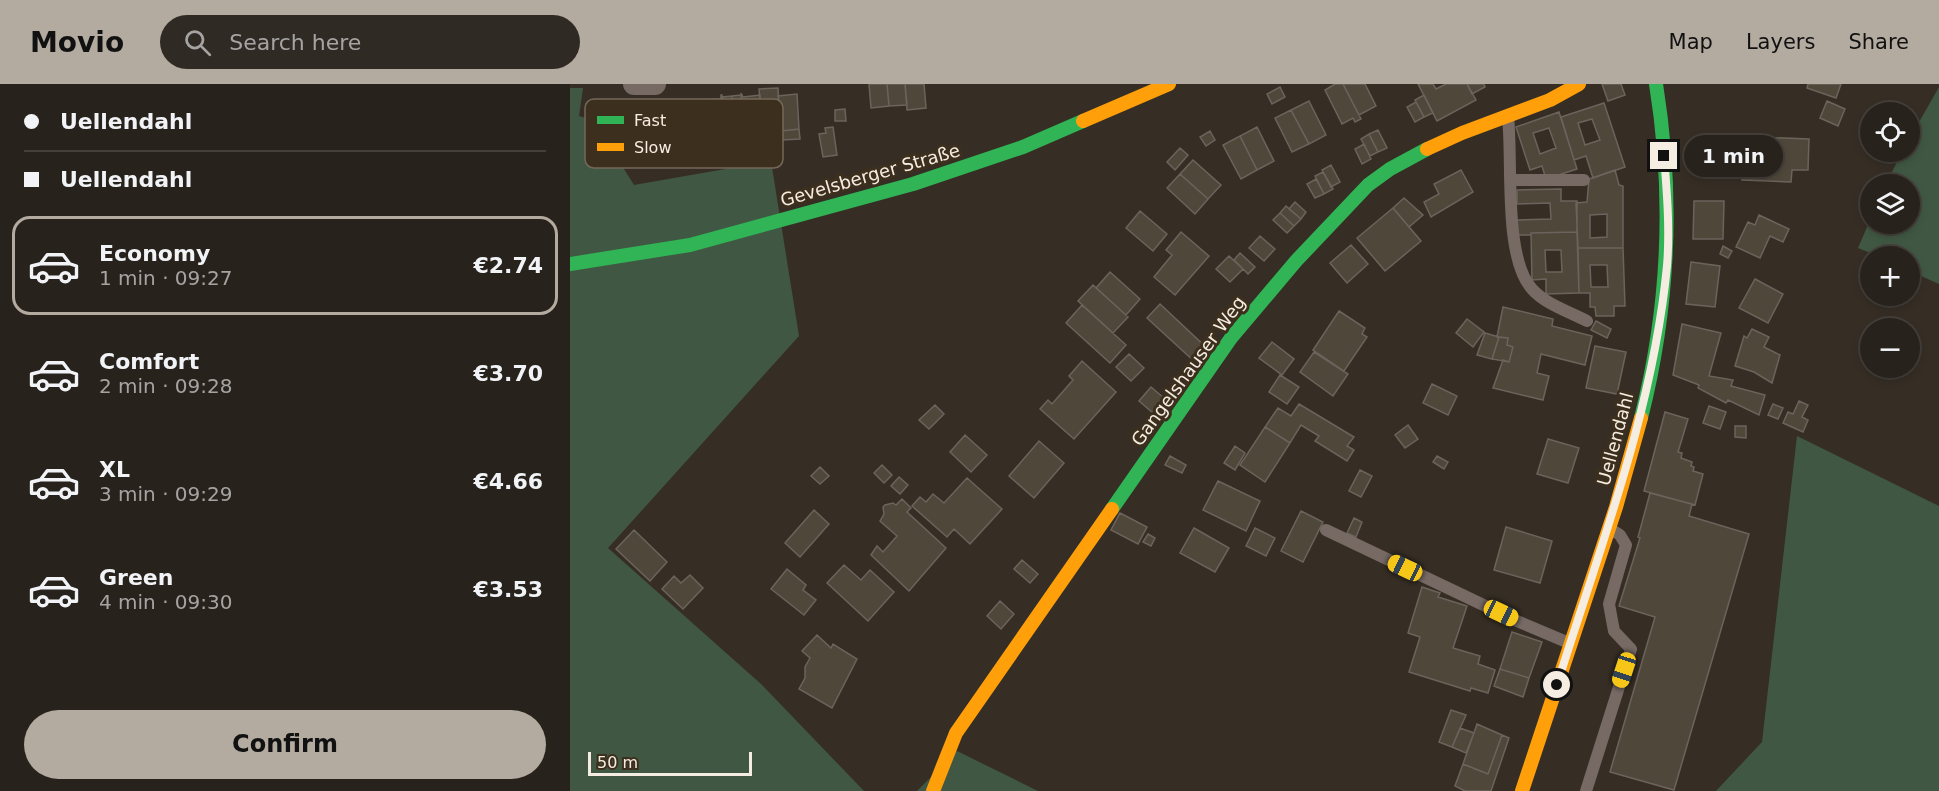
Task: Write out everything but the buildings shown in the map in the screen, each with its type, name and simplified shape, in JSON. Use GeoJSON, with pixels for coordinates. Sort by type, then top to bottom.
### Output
{"type":"FeatureCollection","features":[{"type":"Feature","properties":{"kind":"main road","name":"Gevelsberger Straße"},"geometry":{"type":"LineString","coordinates":[[570,264],[690,245],[913,184],[1023,147],[1169,84]]}},
{"type":"Feature","properties":{"kind":"main road","name":"Gangelshauser Weg"},"geometry":{"type":"LineString","coordinates":[[933,791],[956,733],[978,700],[1231,338],[1296,261],[1368,185],[1390,169],[1462,133],[1550,100],[1579,84]]}},
{"type":"Feature","properties":{"kind":"main road","name":"Uellendahl"},"geometry":{"type":"LineString","coordinates":[[1522,791],[1609,528],[1643,409],[1659,334],[1667,263],[1667,201],[1664,145],[1656,84]]}},
{"type":"Feature","properties":{"kind":"street"},"geometry":{"type":"LineString","coordinates":[[634,84],[655,84]]}},
{"type":"Feature","properties":{"kind":"lane"},"geometry":{"type":"LineString","coordinates":[[1508,116],[1513,233],[1517,261],[1523,277],[1532,290],[1544,299],[1587,321]]}},
{"type":"Feature","properties":{"kind":"lane"},"geometry":{"type":"LineString","coordinates":[[1511,180],[1584,180]]}},
{"type":"Feature","properties":{"kind":"lane"},"geometry":{"type":"LineString","coordinates":[[1586,791],[1631,649],[1614,632],[1609,604],[1626,545],[1620,535],[1609,528]]}},
{"type":"Feature","properties":{"kind":"lane"},"geometry":{"type":"LineString","coordinates":[[1326,530],[1570,644]]}},
{"type":"Feature","properties":{"kind":"green space"},"geometry":{"type":"Polygon","coordinates":[[[1939,87],[1939,284],[1920,275],[1920,246],[1860,246],[1860,249],[1858,248],[1864,234],[1920,234],[1920,174],[1891,174],[1897,162],[1920,162],[1920,120],[1939,87]]]}},
{"type":"Feature","properties":{"kind":"green space"},"geometry":{"type":"Polygon","coordinates":[[[570,88],[583,88],[579,116],[585,118],[585,168],[623,168],[634,185],[731,168],[772,168],[799,336],[608,548],[761,684],[864,791],[570,791],[570,88]]]}},
{"type":"Feature","properties":{"kind":"green space"},"geometry":{"type":"Polygon","coordinates":[[[1797,436],[1939,506],[1939,791],[1716,791],[1762,742],[1797,436]]]}},
{"type":"Feature","properties":{"kind":"green space"},"geometry":{"type":"Polygon","coordinates":[[[957,751],[1038,791],[917,791],[957,751]]]}},
{"type":"Feature","properties":{"kind":"traffic: fast"},"geometry":{"type":"LineString","coordinates":[[1641,418],[1658,335],[1666,252],[1665,168],[1656,84]]}},
{"type":"Feature","properties":{"kind":"traffic: fast"},"geometry":{"type":"LineString","coordinates":[[570,264],[690,245],[913,184],[1023,147],[1083,121]]}},
{"type":"Feature","properties":{"kind":"traffic: fast"},"geometry":{"type":"LineString","coordinates":[[1112,509],[1231,338],[1296,261],[1368,185],[1390,169],[1427,149]]}},
{"type":"Feature","properties":{"kind":"traffic: slow"},"geometry":{"type":"LineString","coordinates":[[1083,121],[1169,84]]}},
{"type":"Feature","properties":{"kind":"traffic: slow"},"geometry":{"type":"LineString","coordinates":[[1427,149],[1462,133],[1550,100],[1579,84]]}},
{"type":"Feature","properties":{"kind":"traffic: slow"},"geometry":{"type":"LineString","coordinates":[[1522,791],[1616,507],[1641,418]]}},
{"type":"Feature","properties":{"kind":"traffic: slow"},"geometry":{"type":"LineString","coordinates":[[933,791],[956,733],[1112,509]]}},
{"type":"Feature","properties":{"kind":"route"},"geometry":{"type":"LineString","coordinates":[[1557,685],[1609,528],[1643,409],[1659,334],[1667,263],[1664,156]]}}]}
